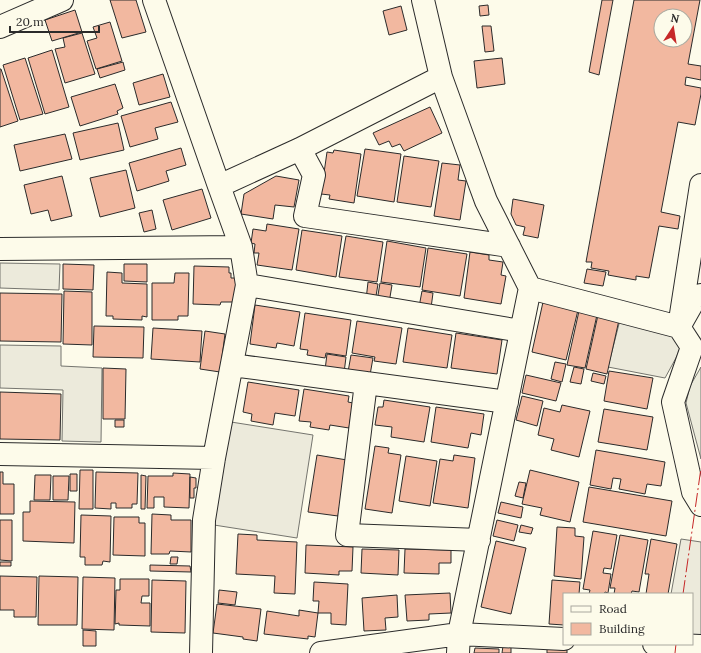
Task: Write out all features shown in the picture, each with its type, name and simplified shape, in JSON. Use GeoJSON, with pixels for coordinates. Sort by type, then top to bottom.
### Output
{"type":"FeatureCollection","features":[{"type":"Feature","properties":{"kind":"street"},"geometry":{"type":"LineString","coordinates":[[154,0],[241,247],[247,286],[214,458],[204,520],[201,653]]}},
{"type":"Feature","properties":{"kind":"street"},"geometry":{"type":"LineString","coordinates":[[423,0],[441,77],[486,201],[530,288],[459,644]]}},
{"type":"Feature","properties":{"kind":"street"},"geometry":{"type":"LineString","coordinates":[[0,27],[54,2]]}},
{"type":"Feature","properties":{"kind":"street"},"geometry":{"type":"LineString","coordinates":[[219,186],[300,149],[441,77]]}},
{"type":"Feature","properties":{"kind":"street"},"geometry":{"type":"LineString","coordinates":[[300,149],[314,175],[305,216],[509,246]]}},
{"type":"Feature","properties":{"kind":"street"},"geometry":{"type":"LineString","coordinates":[[701,185],[679,327],[692,347],[673,402],[693,492],[701,505]]}},
{"type":"Feature","properties":{"kind":"street"},"geometry":{"type":"LineString","coordinates":[[0,249],[241,247]]}},
{"type":"Feature","properties":{"kind":"street"},"geometry":{"type":"LineString","coordinates":[[247,286],[521,331]]}},
{"type":"Feature","properties":{"kind":"street"},"geometry":{"type":"LineString","coordinates":[[530,288],[679,327]]}},
{"type":"Feature","properties":{"kind":"street"},"geometry":{"type":"LineString","coordinates":[[679,327],[696,297],[701,295]]}},
{"type":"Feature","properties":{"kind":"street"},"geometry":{"type":"LineString","coordinates":[[232,365],[507,402]]}},
{"type":"Feature","properties":{"kind":"street"},"geometry":{"type":"LineString","coordinates":[[366,383],[348,536],[479,540]]}},
{"type":"Feature","properties":{"kind":"street"},"geometry":{"type":"LineString","coordinates":[[0,454],[214,458]]}},
{"type":"Feature","properties":{"kind":"street"},"geometry":{"type":"LineString","coordinates":[[321,653],[563,639]]}},
{"type":"Feature","properties":{"kind":"street"},"geometry":{"type":"LineString","coordinates":[[678,645],[701,646]]}},
{"type":"Feature","properties":{"kind":"shaded area"},"geometry":{"type":"Polygon","coordinates":[[[0,263],[60,264],[59,290],[0,288],[0,263]]]}},
{"type":"Feature","properties":{"kind":"shaded area"},"geometry":{"type":"Polygon","coordinates":[[[620,320],[681,337],[683,345],[665,378],[608,367],[620,320]]]}},
{"type":"Feature","properties":{"kind":"shaded area"},"geometry":{"type":"Polygon","coordinates":[[[0,345],[61,346],[61,366],[102,368],[101,442],[62,441],[63,390],[0,388],[0,345]]]}},
{"type":"Feature","properties":{"kind":"shaded area"},"geometry":{"type":"Polygon","coordinates":[[[701,367],[701,459],[686,403],[690,386],[701,367]]]}},
{"type":"Feature","properties":{"kind":"shaded area"},"geometry":{"type":"Polygon","coordinates":[[[231,422],[313,435],[297,538],[214,525],[231,422]]]}},
{"type":"Feature","properties":{"kind":"shaded area"},"geometry":{"type":"Polygon","coordinates":[[[681,539],[701,542],[701,639],[693,638],[693,593],[671,593],[681,539]]]}},
{"type":"Feature","properties":{"kind":"building"},"geometry":{"type":"Polygon","coordinates":[[[110,0],[136,0],[146,32],[122,38],[110,0]]]}},
{"type":"Feature","properties":{"kind":"building"},"geometry":{"type":"Polygon","coordinates":[[[602,0],[613,0],[599,75],[589,72],[602,0]]]}},
{"type":"Feature","properties":{"kind":"building"},"geometry":{"type":"Polygon","coordinates":[[[634,0],[700,0],[693,37],[693,8],[653,8],[653,48],[691,48],[688,64],[701,66],[701,80],[686,77],[685,85],[701,88],[701,94],[695,125],[678,122],[661,212],[680,216],[678,229],[659,226],[649,278],[636,276],[636,280],[608,275],[609,271],[591,268],[592,262],[586,262],[634,0]]]}},
{"type":"Feature","properties":{"kind":"building"},"geometry":{"type":"Polygon","coordinates":[[[488,5],[489,15],[480,16],[479,6],[488,5]]]}},
{"type":"Feature","properties":{"kind":"building"},"geometry":{"type":"Polygon","coordinates":[[[401,6],[407,30],[389,35],[383,11],[401,6]]]}},
{"type":"Feature","properties":{"kind":"building"},"geometry":{"type":"Polygon","coordinates":[[[75,10],[82,32],[52,41],[45,20],[75,10]]]}},
{"type":"Feature","properties":{"kind":"building"},"geometry":{"type":"Polygon","coordinates":[[[110,22],[122,61],[96,69],[87,41],[97,38],[93,27],[110,22]]]}},
{"type":"Feature","properties":{"kind":"building"},"geometry":{"type":"Polygon","coordinates":[[[482,26],[491,26],[494,51],[485,52],[482,26]]]}},
{"type":"Feature","properties":{"kind":"building"},"geometry":{"type":"Polygon","coordinates":[[[82,33],[95,74],[65,83],[55,49],[65,47],[63,38],[82,33]]]}},
{"type":"Feature","properties":{"kind":"building"},"geometry":{"type":"Polygon","coordinates":[[[52,50],[69,107],[45,114],[28,58],[52,50]]]}},
{"type":"Feature","properties":{"kind":"building"},"geometry":{"type":"Polygon","coordinates":[[[25,58],[43,114],[20,120],[3,65],[25,58]]]}},
{"type":"Feature","properties":{"kind":"building"},"geometry":{"type":"Polygon","coordinates":[[[502,58],[505,84],[477,88],[474,61],[502,58]]]}},
{"type":"Feature","properties":{"kind":"building"},"geometry":{"type":"Polygon","coordinates":[[[123,62],[125,70],[100,78],[97,69],[123,62]]]}},
{"type":"Feature","properties":{"kind":"building"},"geometry":{"type":"Polygon","coordinates":[[[0,69],[18,121],[0,127],[0,69]]]}},
{"type":"Feature","properties":{"kind":"building"},"geometry":{"type":"Polygon","coordinates":[[[163,74],[170,97],[139,105],[133,83],[163,74]]]}},
{"type":"Feature","properties":{"kind":"building"},"geometry":{"type":"Polygon","coordinates":[[[115,84],[123,108],[117,111],[118,114],[80,126],[71,97],[115,84]]]}},
{"type":"Feature","properties":{"kind":"building"},"geometry":{"type":"Polygon","coordinates":[[[171,102],[178,122],[155,128],[158,139],[130,147],[121,116],[171,102]]]}},
{"type":"Feature","properties":{"kind":"building"},"geometry":{"type":"Polygon","coordinates":[[[430,107],[442,133],[404,151],[400,144],[392,147],[389,141],[379,145],[373,133],[430,107]]]}},
{"type":"Feature","properties":{"kind":"building"},"geometry":{"type":"Polygon","coordinates":[[[118,123],[124,150],[80,160],[73,133],[118,123]]]}},
{"type":"Feature","properties":{"kind":"building"},"geometry":{"type":"Polygon","coordinates":[[[65,134],[72,159],[20,171],[14,145],[65,134]]]}},
{"type":"Feature","properties":{"kind":"building"},"geometry":{"type":"Polygon","coordinates":[[[181,148],[186,165],[166,171],[169,181],[137,191],[129,163],[181,148]]]}},
{"type":"Feature","properties":{"kind":"building"},"geometry":{"type":"Polygon","coordinates":[[[365,149],[401,154],[394,202],[357,196],[365,149]]]}},
{"type":"Feature","properties":{"kind":"building"},"geometry":{"type":"Polygon","coordinates":[[[334,150],[361,154],[354,203],[329,199],[330,195],[321,194],[327,152],[333,153],[334,150]]]}},
{"type":"Feature","properties":{"kind":"building"},"geometry":{"type":"Polygon","coordinates":[[[404,156],[439,161],[431,207],[397,202],[404,156]]]}},
{"type":"Feature","properties":{"kind":"building"},"geometry":{"type":"Polygon","coordinates":[[[442,163],[460,165],[458,180],[466,181],[460,220],[434,216],[442,163]]]}},
{"type":"Feature","properties":{"kind":"building"},"geometry":{"type":"Polygon","coordinates":[[[126,170],[135,208],[100,217],[90,178],[126,170]]]}},
{"type":"Feature","properties":{"kind":"building"},"geometry":{"type":"Polygon","coordinates":[[[62,176],[72,216],[51,221],[48,210],[31,214],[24,185],[62,176]]]}},
{"type":"Feature","properties":{"kind":"building"},"geometry":{"type":"Polygon","coordinates":[[[276,176],[299,180],[294,207],[275,205],[273,219],[241,214],[244,194],[276,176]]]}},
{"type":"Feature","properties":{"kind":"building"},"geometry":{"type":"Polygon","coordinates":[[[202,189],[211,218],[172,230],[163,200],[202,189]]]}},
{"type":"Feature","properties":{"kind":"building"},"geometry":{"type":"Polygon","coordinates":[[[513,199],[544,205],[538,238],[523,235],[525,227],[516,225],[511,214],[513,199]]]}},
{"type":"Feature","properties":{"kind":"building"},"geometry":{"type":"Polygon","coordinates":[[[152,210],[156,229],[144,232],[139,213],[152,210]]]}},
{"type":"Feature","properties":{"kind":"building"},"geometry":{"type":"Polygon","coordinates":[[[267,224],[299,229],[292,270],[257,265],[259,253],[254,253],[255,244],[251,243],[253,229],[266,231],[267,224]]]}},
{"type":"Feature","properties":{"kind":"building"},"geometry":{"type":"Polygon","coordinates":[[[302,230],[342,236],[336,277],[296,270],[302,230]]]}},
{"type":"Feature","properties":{"kind":"building"},"geometry":{"type":"Polygon","coordinates":[[[346,236],[383,242],[377,282],[339,277],[346,236]]]}},
{"type":"Feature","properties":{"kind":"building"},"geometry":{"type":"Polygon","coordinates":[[[387,241],[426,248],[420,287],[381,282],[387,241]]]}},
{"type":"Feature","properties":{"kind":"building"},"geometry":{"type":"Polygon","coordinates":[[[428,248],[467,254],[460,296],[422,290],[428,248]]]}},
{"type":"Feature","properties":{"kind":"building"},"geometry":{"type":"Polygon","coordinates":[[[470,252],[489,255],[489,260],[503,262],[501,275],[506,276],[501,304],[464,298],[470,252]]]}},
{"type":"Feature","properties":{"kind":"building"},"geometry":{"type":"Polygon","coordinates":[[[63,264],[94,265],[93,290],[63,289],[63,264]]]}},
{"type":"Feature","properties":{"kind":"building"},"geometry":{"type":"Polygon","coordinates":[[[124,264],[147,264],[147,282],[124,281],[124,264]]]}},
{"type":"Feature","properties":{"kind":"building"},"geometry":{"type":"Polygon","coordinates":[[[194,266],[229,267],[231,278],[236,278],[235,302],[221,302],[220,305],[193,304],[194,266]]]}},
{"type":"Feature","properties":{"kind":"building"},"geometry":{"type":"Polygon","coordinates":[[[587,269],[606,272],[603,286],[584,283],[587,269]]]}},
{"type":"Feature","properties":{"kind":"building"},"geometry":{"type":"Polygon","coordinates":[[[107,272],[122,273],[122,283],[147,284],[147,317],[142,316],[142,320],[113,319],[113,316],[106,316],[107,272]]]}},
{"type":"Feature","properties":{"kind":"building"},"geometry":{"type":"Polygon","coordinates":[[[175,273],[189,273],[188,316],[178,316],[178,320],[152,320],[152,283],[174,283],[175,273]]]}},
{"type":"Feature","properties":{"kind":"building"},"geometry":{"type":"Polygon","coordinates":[[[368,282],[378,284],[375,302],[366,300],[368,282]]]}},
{"type":"Feature","properties":{"kind":"building"},"geometry":{"type":"Polygon","coordinates":[[[380,283],[392,285],[389,303],[377,301],[380,283]]]}},
{"type":"Feature","properties":{"kind":"building"},"geometry":{"type":"Polygon","coordinates":[[[64,291],[92,292],[92,345],[63,344],[64,291]]]}},
{"type":"Feature","properties":{"kind":"building"},"geometry":{"type":"Polygon","coordinates":[[[422,291],[433,293],[431,308],[419,307],[422,291]]]}},
{"type":"Feature","properties":{"kind":"building"},"geometry":{"type":"Polygon","coordinates":[[[0,293],[62,294],[61,342],[0,341],[0,293]]]}},
{"type":"Feature","properties":{"kind":"building"},"geometry":{"type":"Polygon","coordinates":[[[543,302],[578,310],[566,360],[532,352],[543,302]]]}},
{"type":"Feature","properties":{"kind":"building"},"geometry":{"type":"Polygon","coordinates":[[[255,305],[300,312],[294,346],[277,343],[276,348],[250,344],[255,305]]]}},
{"type":"Feature","properties":{"kind":"building"},"geometry":{"type":"Polygon","coordinates":[[[579,311],[597,315],[585,368],[567,365],[579,311]]]}},
{"type":"Feature","properties":{"kind":"building"},"geometry":{"type":"Polygon","coordinates":[[[305,313],[351,320],[346,356],[326,353],[325,358],[307,355],[308,350],[300,349],[305,313]]]}},
{"type":"Feature","properties":{"kind":"building"},"geometry":{"type":"Polygon","coordinates":[[[598,315],[619,320],[607,374],[586,369],[598,315]]]}},
{"type":"Feature","properties":{"kind":"building"},"geometry":{"type":"Polygon","coordinates":[[[357,321],[402,328],[396,364],[374,361],[375,357],[352,353],[357,321]]]}},
{"type":"Feature","properties":{"kind":"building"},"geometry":{"type":"Polygon","coordinates":[[[94,326],[144,327],[143,358],[93,357],[94,326]]]}},
{"type":"Feature","properties":{"kind":"building"},"geometry":{"type":"Polygon","coordinates":[[[153,328],[202,331],[200,362],[151,359],[153,328]]]}},
{"type":"Feature","properties":{"kind":"building"},"geometry":{"type":"Polygon","coordinates":[[[408,328],[452,335],[447,368],[403,362],[408,328]]]}},
{"type":"Feature","properties":{"kind":"building"},"geometry":{"type":"Polygon","coordinates":[[[205,331],[225,334],[220,372],[200,369],[205,331]]]}},
{"type":"Feature","properties":{"kind":"building"},"geometry":{"type":"Polygon","coordinates":[[[456,333],[502,340],[497,374],[451,368],[456,333]]]}},
{"type":"Feature","properties":{"kind":"building"},"geometry":{"type":"Polygon","coordinates":[[[327,354],[346,357],[344,373],[325,370],[327,354]]]}},
{"type":"Feature","properties":{"kind":"building"},"geometry":{"type":"Polygon","coordinates":[[[351,355],[373,358],[370,375],[348,372],[351,355]]]}},
{"type":"Feature","properties":{"kind":"building"},"geometry":{"type":"Polygon","coordinates":[[[555,362],[566,364],[562,382],[551,379],[555,362]]]}},
{"type":"Feature","properties":{"kind":"building"},"geometry":{"type":"Polygon","coordinates":[[[574,367],[584,369],[581,384],[570,382],[574,367]]]}},
{"type":"Feature","properties":{"kind":"building"},"geometry":{"type":"Polygon","coordinates":[[[103,368],[126,369],[125,419],[103,419],[103,368]]]}},
{"type":"Feature","properties":{"kind":"building"},"geometry":{"type":"Polygon","coordinates":[[[609,371],[653,378],[647,409],[604,401],[609,371]]]}},
{"type":"Feature","properties":{"kind":"building"},"geometry":{"type":"Polygon","coordinates":[[[593,373],[606,376],[604,384],[591,381],[593,373]]]}},
{"type":"Feature","properties":{"kind":"building"},"geometry":{"type":"Polygon","coordinates":[[[526,375],[561,383],[556,401],[522,393],[526,375]]]}},
{"type":"Feature","properties":{"kind":"building"},"geometry":{"type":"Polygon","coordinates":[[[248,382],[299,390],[295,416],[275,413],[273,425],[251,421],[252,414],[243,412],[248,382]]]}},
{"type":"Feature","properties":{"kind":"building"},"geometry":{"type":"Polygon","coordinates":[[[304,389],[349,396],[348,402],[353,403],[349,428],[330,425],[329,430],[310,427],[311,422],[299,421],[304,389]]]}},
{"type":"Feature","properties":{"kind":"building"},"geometry":{"type":"Polygon","coordinates":[[[0,392],[61,394],[60,440],[0,439],[0,392]]]}},
{"type":"Feature","properties":{"kind":"building"},"geometry":{"type":"Polygon","coordinates":[[[522,396],[543,401],[537,426],[516,420],[522,396]]]}},
{"type":"Feature","properties":{"kind":"building"},"geometry":{"type":"Polygon","coordinates":[[[384,400],[430,407],[424,442],[391,437],[392,427],[375,425],[378,407],[383,407],[384,400]]]}},
{"type":"Feature","properties":{"kind":"building"},"geometry":{"type":"Polygon","coordinates":[[[562,405],[590,411],[579,457],[551,450],[554,439],[538,435],[544,408],[560,412],[562,405]]]}},
{"type":"Feature","properties":{"kind":"building"},"geometry":{"type":"Polygon","coordinates":[[[436,407],[484,414],[481,435],[471,433],[468,448],[431,442],[436,407]]]}},
{"type":"Feature","properties":{"kind":"building"},"geometry":{"type":"Polygon","coordinates":[[[604,409],[653,417],[647,450],[598,442],[604,409]]]}},
{"type":"Feature","properties":{"kind":"building"},"geometry":{"type":"Polygon","coordinates":[[[115,420],[124,420],[124,427],[115,427],[115,420]]]}},
{"type":"Feature","properties":{"kind":"building"},"geometry":{"type":"Polygon","coordinates":[[[375,446],[389,448],[388,453],[401,455],[392,513],[365,509],[375,446]]]}},
{"type":"Feature","properties":{"kind":"building"},"geometry":{"type":"Polygon","coordinates":[[[596,450],[665,462],[661,486],[647,484],[645,494],[619,489],[621,479],[613,478],[611,489],[590,485],[596,450]]]}},
{"type":"Feature","properties":{"kind":"building"},"geometry":{"type":"Polygon","coordinates":[[[317,455],[347,460],[338,516],[308,512],[317,455]]]}},
{"type":"Feature","properties":{"kind":"building"},"geometry":{"type":"Polygon","coordinates":[[[454,455],[475,458],[468,508],[433,503],[440,459],[453,461],[454,455]]]}},
{"type":"Feature","properties":{"kind":"building"},"geometry":{"type":"Polygon","coordinates":[[[406,456],[437,461],[430,506],[399,501],[406,456]]]}},
{"type":"Feature","properties":{"kind":"building"},"geometry":{"type":"Polygon","coordinates":[[[80,470],[93,470],[93,509],[79,509],[80,470]]]}},
{"type":"Feature","properties":{"kind":"building"},"geometry":{"type":"Polygon","coordinates":[[[530,470],[579,482],[570,522],[540,515],[542,508],[522,504],[530,470]]]}},
{"type":"Feature","properties":{"kind":"building"},"geometry":{"type":"Polygon","coordinates":[[[0,472],[3,472],[3,484],[14,484],[14,514],[0,514],[0,472]]]}},
{"type":"Feature","properties":{"kind":"building"},"geometry":{"type":"Polygon","coordinates":[[[96,472],[138,473],[137,504],[132,504],[132,508],[116,508],[116,503],[111,503],[111,509],[95,508],[96,472]]]}},
{"type":"Feature","properties":{"kind":"building"},"geometry":{"type":"Polygon","coordinates":[[[173,473],[190,474],[189,508],[164,507],[164,497],[154,497],[154,508],[147,508],[148,476],[173,476],[173,473]]]}},
{"type":"Feature","properties":{"kind":"building"},"geometry":{"type":"Polygon","coordinates":[[[70,474],[77,474],[77,491],[70,491],[70,474]]]}},
{"type":"Feature","properties":{"kind":"building"},"geometry":{"type":"Polygon","coordinates":[[[35,475],[51,475],[50,500],[34,500],[35,475]]]}},
{"type":"Feature","properties":{"kind":"building"},"geometry":{"type":"Polygon","coordinates":[[[141,475],[146,476],[145,509],[141,509],[141,475]]]}},
{"type":"Feature","properties":{"kind":"building"},"geometry":{"type":"Polygon","coordinates":[[[53,476],[69,476],[68,500],[53,500],[53,476]]]}},
{"type":"Feature","properties":{"kind":"building"},"geometry":{"type":"Polygon","coordinates":[[[190,477],[196,478],[194,498],[190,498],[190,477]]]}},
{"type":"Feature","properties":{"kind":"building"},"geometry":{"type":"Polygon","coordinates":[[[519,482],[526,483],[523,498],[515,496],[519,482]]]}},
{"type":"Feature","properties":{"kind":"building"},"geometry":{"type":"Polygon","coordinates":[[[589,487],[672,501],[666,536],[583,522],[589,487]]]}},
{"type":"Feature","properties":{"kind":"building"},"geometry":{"type":"Polygon","coordinates":[[[30,501],[75,502],[74,543],[23,541],[23,512],[30,512],[30,501]]]}},
{"type":"Feature","properties":{"kind":"building"},"geometry":{"type":"Polygon","coordinates":[[[501,502],[523,507],[521,518],[498,513],[501,502]]]}},
{"type":"Feature","properties":{"kind":"building"},"geometry":{"type":"Polygon","coordinates":[[[152,514],[171,515],[171,520],[191,520],[191,552],[170,551],[169,554],[151,554],[152,514]]]}},
{"type":"Feature","properties":{"kind":"building"},"geometry":{"type":"Polygon","coordinates":[[[81,515],[111,516],[110,562],[103,561],[102,565],[85,565],[85,557],[80,557],[81,515]]]}},
{"type":"Feature","properties":{"kind":"building"},"geometry":{"type":"Polygon","coordinates":[[[114,517],[139,517],[139,523],[145,523],[145,556],[113,555],[114,517]]]}},
{"type":"Feature","properties":{"kind":"building"},"geometry":{"type":"Polygon","coordinates":[[[0,520],[12,520],[12,561],[0,560],[0,520]]]}},
{"type":"Feature","properties":{"kind":"building"},"geometry":{"type":"Polygon","coordinates":[[[497,520],[518,525],[514,541],[493,536],[497,520]]]}},
{"type":"Feature","properties":{"kind":"building"},"geometry":{"type":"Polygon","coordinates":[[[521,525],[533,528],[531,534],[519,532],[521,525]]]}},
{"type":"Feature","properties":{"kind":"building"},"geometry":{"type":"Polygon","coordinates":[[[557,527],[575,528],[575,536],[584,537],[581,579],[554,576],[557,527]]]}},
{"type":"Feature","properties":{"kind":"building"},"geometry":{"type":"Polygon","coordinates":[[[593,531],[617,535],[611,569],[604,568],[603,573],[611,574],[608,593],[589,593],[590,590],[583,589],[593,531]]]}},
{"type":"Feature","properties":{"kind":"building"},"geometry":{"type":"Polygon","coordinates":[[[238,534],[257,535],[257,540],[297,542],[295,594],[274,593],[275,576],[236,574],[238,534]]]}},
{"type":"Feature","properties":{"kind":"building"},"geometry":{"type":"Polygon","coordinates":[[[620,535],[648,540],[639,592],[632,591],[631,593],[614,593],[615,588],[610,588],[620,535]]]}},
{"type":"Feature","properties":{"kind":"building"},"geometry":{"type":"Polygon","coordinates":[[[651,539],[677,544],[668,593],[646,593],[649,574],[645,574],[651,539]]]}},
{"type":"Feature","properties":{"kind":"building"},"geometry":{"type":"Polygon","coordinates":[[[496,541],[526,548],[511,614],[481,607],[496,541]]]}},
{"type":"Feature","properties":{"kind":"building"},"geometry":{"type":"Polygon","coordinates":[[[306,545],[353,547],[352,571],[339,571],[339,575],[305,573],[306,545]]]}},
{"type":"Feature","properties":{"kind":"building"},"geometry":{"type":"Polygon","coordinates":[[[362,549],[399,550],[398,575],[361,573],[362,549]]]}},
{"type":"Feature","properties":{"kind":"building"},"geometry":{"type":"Polygon","coordinates":[[[405,549],[451,550],[451,563],[439,563],[439,574],[404,573],[405,549]]]}},
{"type":"Feature","properties":{"kind":"building"},"geometry":{"type":"Polygon","coordinates":[[[171,557],[178,557],[177,564],[170,564],[171,557]]]}},
{"type":"Feature","properties":{"kind":"building"},"geometry":{"type":"Polygon","coordinates":[[[0,562],[11,562],[11,566],[0,566],[0,562]]]}},
{"type":"Feature","properties":{"kind":"building"},"geometry":{"type":"Polygon","coordinates":[[[150,565],[190,566],[191,572],[150,571],[150,565]]]}},
{"type":"Feature","properties":{"kind":"building"},"geometry":{"type":"Polygon","coordinates":[[[0,576],[37,577],[36,617],[14,617],[14,610],[0,610],[0,576]]]}},
{"type":"Feature","properties":{"kind":"building"},"geometry":{"type":"Polygon","coordinates":[[[39,576],[78,577],[77,625],[38,625],[39,576]]]}},
{"type":"Feature","properties":{"kind":"building"},"geometry":{"type":"Polygon","coordinates":[[[83,577],[115,578],[114,630],[82,629],[83,577]]]}},
{"type":"Feature","properties":{"kind":"building"},"geometry":{"type":"Polygon","coordinates":[[[120,579],[149,579],[149,596],[142,596],[141,603],[150,603],[150,626],[119,625],[119,623],[115,624],[116,590],[120,590],[120,579]]]}},
{"type":"Feature","properties":{"kind":"building"},"geometry":{"type":"Polygon","coordinates":[[[152,580],[186,581],[185,633],[151,632],[152,580]]]}},
{"type":"Feature","properties":{"kind":"building"},"geometry":{"type":"Polygon","coordinates":[[[552,580],[580,582],[579,593],[563,593],[563,625],[549,624],[552,580]]]}},
{"type":"Feature","properties":{"kind":"building"},"geometry":{"type":"Polygon","coordinates":[[[314,582],[348,584],[346,625],[331,624],[331,613],[318,613],[319,601],[313,601],[314,582]]]}},
{"type":"Feature","properties":{"kind":"building"},"geometry":{"type":"Polygon","coordinates":[[[219,590],[237,592],[235,605],[218,603],[219,590]]]}},
{"type":"Feature","properties":{"kind":"building"},"geometry":{"type":"Polygon","coordinates":[[[450,593],[451,613],[429,614],[429,620],[407,621],[405,595],[450,593]]]}},
{"type":"Feature","properties":{"kind":"building"},"geometry":{"type":"Polygon","coordinates":[[[397,595],[398,617],[385,618],[386,630],[364,631],[362,598],[397,595]]]}},
{"type":"Feature","properties":{"kind":"building"},"geometry":{"type":"Polygon","coordinates":[[[217,604],[261,609],[257,641],[243,639],[243,637],[213,633],[217,604]]]}},
{"type":"Feature","properties":{"kind":"building"},"geometry":{"type":"Polygon","coordinates":[[[299,610],[318,613],[315,637],[308,636],[308,639],[264,634],[267,611],[299,616],[299,610]]]}},
{"type":"Feature","properties":{"kind":"building"},"geometry":{"type":"Polygon","coordinates":[[[83,630],[96,631],[96,646],[83,646],[83,630]]]}},
{"type":"Feature","properties":{"kind":"building"},"geometry":{"type":"Polygon","coordinates":[[[503,646],[511,646],[511,653],[502,653],[503,646]]]}},
{"type":"Feature","properties":{"kind":"building"},"geometry":{"type":"Polygon","coordinates":[[[475,648],[499,649],[499,653],[474,653],[475,648]]]}},
{"type":"Feature","properties":{"kind":"building"},"geometry":{"type":"Polygon","coordinates":[[[547,649],[567,650],[567,653],[547,653],[547,649]]]}},
{"type":"Feature","properties":{"kind":"power"},"geometry":{"type":"LineString","coordinates":[[683,593],[701,468]]}},
{"type":"Feature","properties":{"kind":"power"},"geometry":{"type":"LineString","coordinates":[[675,653],[676,645]]}}]}
